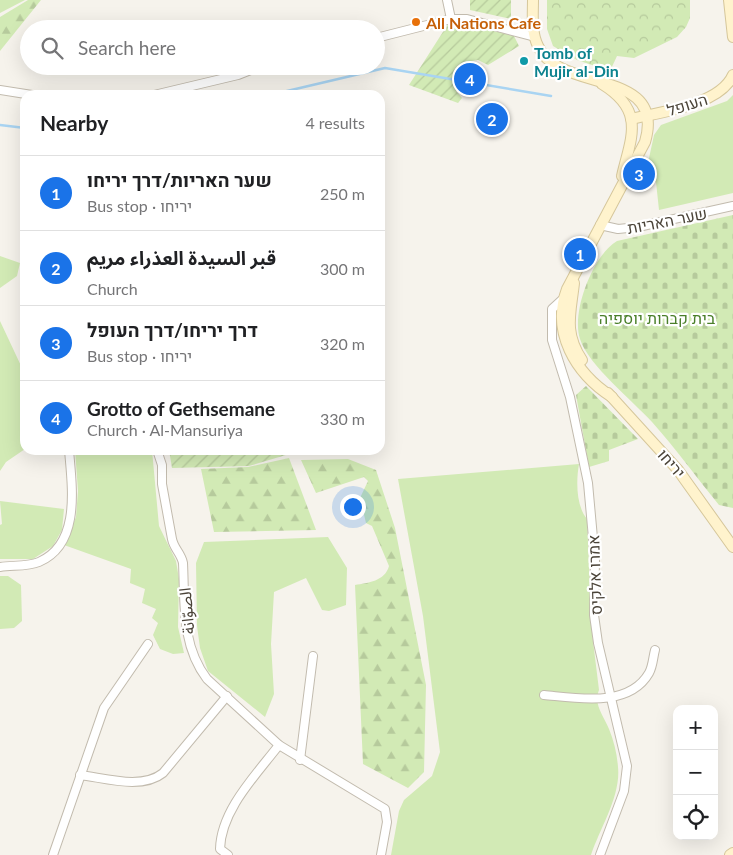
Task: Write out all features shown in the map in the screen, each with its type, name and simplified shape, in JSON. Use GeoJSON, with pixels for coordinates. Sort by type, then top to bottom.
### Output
{"type":"FeatureCollection","features":[{"type":"Feature","properties":{"kind":"main road"},"geometry":{"type":"LineString","coordinates":[[533,0],[535,37],[541,52],[554,64],[571,73],[626,90],[637,99],[646,115]]}},
{"type":"Feature","properties":{"kind":"main road"},"geometry":{"type":"LineString","coordinates":[[729,0],[733,36]]}},
{"type":"Feature","properties":{"kind":"main road","name":"העופל"},"geometry":{"type":"LineString","coordinates":[[631,119],[713,96],[730,83],[733,75]]}},
{"type":"Feature","properties":{"kind":"main road"},"geometry":{"type":"LineString","coordinates":[[597,81],[617,97],[631,119]]}},
{"type":"Feature","properties":{"kind":"main road","name":"יריחו"},"geometry":{"type":"LineString","coordinates":[[612,397],[592,381],[567,348],[561,319],[564,298],[600,225],[645,142],[648,128],[646,115]]}},
{"type":"Feature","properties":{"kind":"main road","name":"יריחו"},"geometry":{"type":"LineString","coordinates":[[618,191],[632,145],[631,119]]}},
{"type":"Feature","properties":{"kind":"main road","name":"יריחו"},"geometry":{"type":"LineString","coordinates":[[575,276],[568,318],[572,340],[586,366],[687,481],[733,547]]}},
{"type":"Feature","properties":{"kind":"main road","name":"יריחו"},"geometry":{"type":"LineString","coordinates":[[724,534],[733,552]]}},
{"type":"Feature","properties":{"kind":"street"},"geometry":{"type":"LineString","coordinates":[[446,0],[451,19]]}},
{"type":"Feature","properties":{"kind":"street"},"geometry":{"type":"LineString","coordinates":[[385,36],[451,19],[467,19],[535,37]]}},
{"type":"Feature","properties":{"kind":"street"},"geometry":{"type":"LineString","coordinates":[[175,90],[238,75]]}},
{"type":"Feature","properties":{"kind":"street"},"geometry":{"type":"LineString","coordinates":[[0,90],[20,93]]}},
{"type":"Feature","properties":{"kind":"street","name":"שער האריות"},"geometry":{"type":"LineString","coordinates":[[600,225],[618,229],[638,227],[733,206]]}},
{"type":"Feature","properties":{"kind":"street","name":"אמרו אלקיס"},"geometry":{"type":"LineString","coordinates":[[564,298],[552,310],[551,332],[570,397],[586,467],[595,560],[595,622],[610,698],[625,753],[627,779],[600,855]]}},
{"type":"Feature","properties":{"kind":"street"},"geometry":{"type":"LineString","coordinates":[[0,567],[38,563],[52,554],[65,537],[70,519],[69,455]]}},
{"type":"Feature","properties":{"kind":"street","name":"الصوّانة"},"geometry":{"type":"LineString","coordinates":[[159,455],[162,465],[162,484],[172,539],[174,547],[182,554],[184,563],[185,628],[190,648],[202,673],[279,745],[300,760],[385,809],[387,822],[381,855]]}},
{"type":"Feature","properties":{"kind":"street"},"geometry":{"type":"LineString","coordinates":[[53,855],[104,708],[148,644]]}},
{"type":"Feature","properties":{"kind":"street"},"geometry":{"type":"LineString","coordinates":[[544,695],[590,699],[610,698],[629,691],[642,682],[650,672],[654,650]]}},
{"type":"Feature","properties":{"kind":"street"},"geometry":{"type":"LineString","coordinates":[[300,760],[313,656]]}},
{"type":"Feature","properties":{"kind":"street"},"geometry":{"type":"LineString","coordinates":[[80,775],[143,782],[155,779],[163,773],[227,696]]}},
{"type":"Feature","properties":{"kind":"street"},"geometry":{"type":"LineString","coordinates":[[228,855],[220,849],[220,843],[230,812],[279,745]]}},
{"type":"Feature","properties":{"kind":"green space"},"geometry":{"type":"Polygon","coordinates":[[[0,0],[25,0],[0,13],[0,0]]]}},
{"type":"Feature","properties":{"kind":"green space"},"geometry":{"type":"Polygon","coordinates":[[[28,0],[41,0],[25,20],[20,20],[20,26],[0,51],[0,17],[28,0]]]}},
{"type":"Feature","properties":{"kind":"green space"},"geometry":{"type":"Polygon","coordinates":[[[470,0],[511,0],[511,19],[470,10],[470,0]]]}},
{"type":"Feature","properties":{"kind":"green space"},"geometry":{"type":"Polygon","coordinates":[[[547,0],[690,0],[690,18],[686,27],[677,37],[634,58],[617,56],[610,71],[577,60],[553,46],[547,29],[547,0]]]}},
{"type":"Feature","properties":{"kind":"green space"},"geometry":{"type":"Polygon","coordinates":[[[466,23],[514,36],[519,46],[488,65],[478,60],[465,62],[457,74],[456,91],[462,98],[458,103],[409,85],[448,24],[466,23]]]}},
{"type":"Feature","properties":{"kind":"green space"},"geometry":{"type":"Polygon","coordinates":[[[733,95],[733,193],[659,210],[656,182],[634,188],[646,172],[654,135],[661,125],[727,101],[733,95]]]}},
{"type":"Feature","properties":{"kind":"green space","name":"בית קברות יוספיה"},"geometry":{"type":"Polygon","coordinates":[[[733,215],[733,508],[719,505],[652,422],[612,383],[592,360],[580,339],[578,328],[581,300],[592,271],[608,248],[617,241],[733,215]]]}},
{"type":"Feature","properties":{"kind":"green space"},"geometry":{"type":"Polygon","coordinates":[[[0,256],[20,263],[17,276],[0,288],[0,256]]]}},
{"type":"Feature","properties":{"kind":"green space"},"geometry":{"type":"Polygon","coordinates":[[[0,321],[20,364],[20,452],[6,462],[0,471],[0,321]]]}},
{"type":"Feature","properties":{"kind":"green space"},"geometry":{"type":"Polygon","coordinates":[[[586,386],[638,439],[609,450],[609,461],[589,467],[576,395],[586,386]]]}},
{"type":"Feature","properties":{"kind":"green space"},"geometry":{"type":"Polygon","coordinates":[[[75,455],[152,455],[159,526],[176,561],[179,579],[178,627],[184,653],[173,654],[160,649],[153,635],[158,623],[152,618],[156,609],[142,603],[145,589],[130,583],[131,569],[64,545],[76,517],[78,491],[75,455]]]}},
{"type":"Feature","properties":{"kind":"green space"},"geometry":{"type":"Polygon","coordinates":[[[170,455],[286,455],[249,466],[172,468],[170,455]]]}},
{"type":"Feature","properties":{"kind":"green space"},"geometry":{"type":"Polygon","coordinates":[[[289,458],[316,530],[214,532],[201,469],[248,467],[289,458]]]}},
{"type":"Feature","properties":{"kind":"green space"},"geometry":{"type":"Polygon","coordinates":[[[348,459],[376,470],[395,528],[426,685],[424,772],[408,788],[363,764],[355,585],[380,578],[389,566],[372,526],[366,523],[360,498],[368,481],[364,477],[316,493],[301,460],[348,459]]]}},
{"type":"Feature","properties":{"kind":"green space"},"geometry":{"type":"Polygon","coordinates":[[[579,464],[577,478],[579,500],[583,514],[587,519],[592,633],[599,690],[597,701],[612,738],[618,767],[618,778],[613,800],[591,855],[391,855],[399,811],[404,800],[432,776],[440,752],[423,616],[398,479],[579,464]]]}},
{"type":"Feature","properties":{"kind":"green space"},"geometry":{"type":"Polygon","coordinates":[[[0,501],[64,509],[62,530],[53,546],[33,559],[0,559],[0,525],[2,524],[0,501]]]}},
{"type":"Feature","properties":{"kind":"green space"},"geometry":{"type":"Polygon","coordinates":[[[328,537],[347,568],[346,605],[329,611],[322,610],[306,578],[274,592],[271,644],[274,694],[265,717],[208,671],[200,648],[197,626],[196,563],[204,542],[328,537]]]}},
{"type":"Feature","properties":{"kind":"green space"},"geometry":{"type":"Polygon","coordinates":[[[0,576],[8,576],[21,585],[22,621],[14,628],[0,629],[0,576]]]}},
{"type":"Feature","properties":{"kind":"waterway"},"geometry":{"type":"LineString","coordinates":[[385,68],[551,96]]}},
{"type":"Feature","properties":{"kind":"waterway"},"geometry":{"type":"LineString","coordinates":[[291,90],[355,75]]}},
{"type":"Feature","properties":{"kind":"waterway"},"geometry":{"type":"LineString","coordinates":[[0,125],[20,127]]}},
{"type":"Feature","properties":{"kind":"place","name":"All Nations Cafe"},"geometry":{"type":"Point","coordinates":[416,22]}},
{"type":"Feature","properties":{"kind":"place","name":"Tomb of Mujir al-Din"},"geometry":{"type":"Point","coordinates":[524,61]}},
{"type":"Feature","properties":{"kind":"place","name":"Grotto of Gethsemane"},"geometry":{"type":"Point","coordinates":[470,79]}},
{"type":"Feature","properties":{"kind":"place","name":"قبر السيدة العذراء مريم"},"geometry":{"type":"Point","coordinates":[492,119]}},
{"type":"Feature","properties":{"kind":"place","name":"דרך יריחו/דרך העופל"},"geometry":{"type":"Point","coordinates":[639,174]}},
{"type":"Feature","properties":{"kind":"place","name":"שער האריות/דרך יריחו"},"geometry":{"type":"Point","coordinates":[580,254]}}]}
